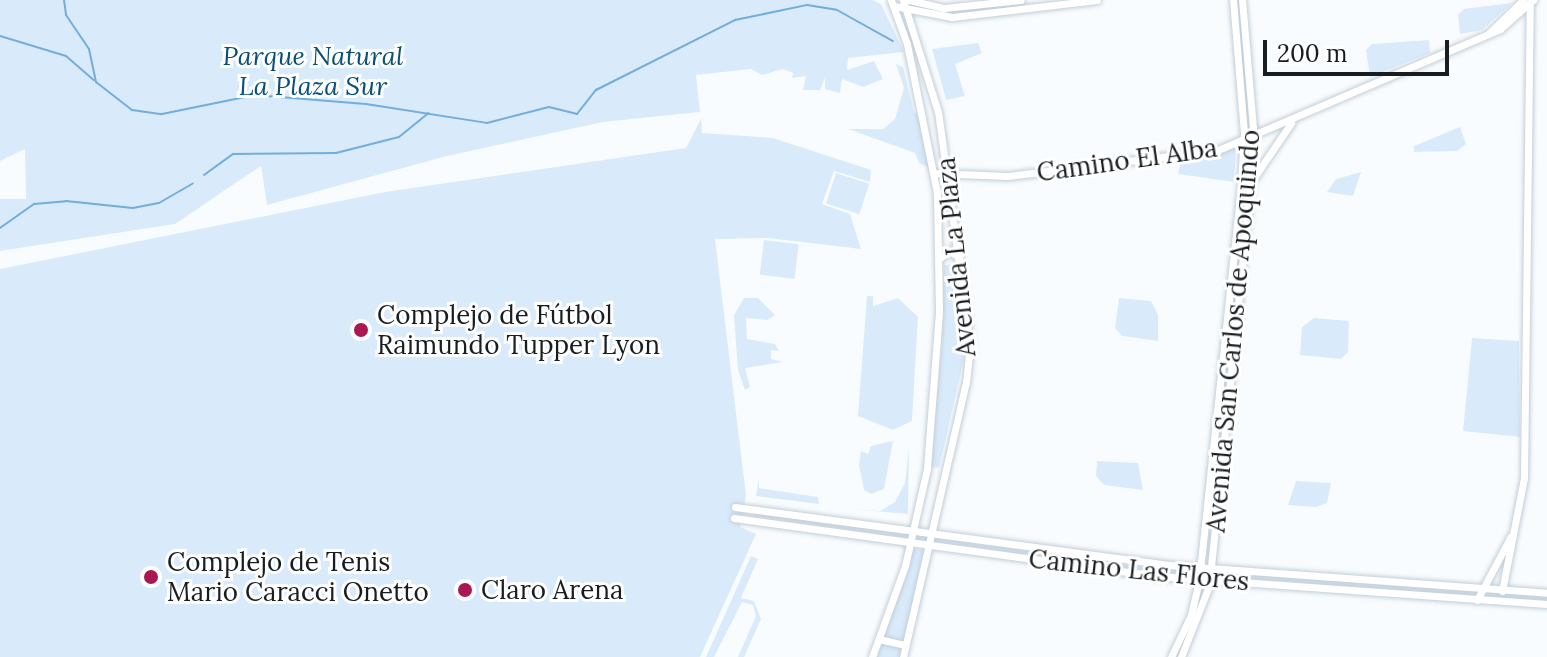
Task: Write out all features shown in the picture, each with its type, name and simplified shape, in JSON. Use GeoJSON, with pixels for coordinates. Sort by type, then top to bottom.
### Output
{"type":"FeatureCollection","features":[{"type":"Feature","properties":{"kind":"street"},"geometry":{"type":"LineString","coordinates":[[906,0],[944,8],[1021,0]]}},
{"type":"Feature","properties":{"kind":"street","name":"Avenida La Plaza"},"geometry":{"type":"LineString","coordinates":[[903,657],[969,359],[959,257],[938,112],[906,0]]}},
{"type":"Feature","properties":{"kind":"street"},"geometry":{"type":"LineString","coordinates":[[892,3],[908,10],[966,17],[1097,0]]}},
{"type":"Feature","properties":{"kind":"street","name":"Avenida San Carlos de Apoquindo"},"geometry":{"type":"LineString","coordinates":[[1171,657],[1191,615],[1201,568],[1244,141],[1233,0]]}},
{"type":"Feature","properties":{"kind":"street","name":"Avenida San Carlos de Apoquindo"},"geometry":{"type":"LineString","coordinates":[[1181,657],[1209,581],[1250,188],[1253,137],[1242,0]]}},
{"type":"Feature","properties":{"kind":"street"},"geometry":{"type":"LineString","coordinates":[[1499,601],[1516,527],[1524,464],[1530,2]]}},
{"type":"Feature","properties":{"kind":"street","name":"Camino El Alba"},"geometry":{"type":"LineString","coordinates":[[934,173],[1000,176],[1172,159],[1244,141],[1511,23],[1530,2]]}},
{"type":"Feature","properties":{"kind":"street","name":"Avenida La Plaza"},"geometry":{"type":"LineString","coordinates":[[872,657],[912,543],[927,468],[940,258],[934,173],[907,44],[892,3]]}},
{"type":"Feature","properties":{"kind":"street"},"geometry":{"type":"LineString","coordinates":[[1250,188],[1265,155],[1295,119]]}},
{"type":"Feature","properties":{"kind":"street"},"geometry":{"type":"LineString","coordinates":[[940,258],[949,251],[959,257]]}},
{"type":"Feature","properties":{"kind":"street"},"geometry":{"type":"LineString","coordinates":[[927,468],[944,471]]}},
{"type":"Feature","properties":{"kind":"street","name":"Camino Las Flores"},"geometry":{"type":"LineString","coordinates":[[735,507],[1210,569],[1547,593]]}},
{"type":"Feature","properties":{"kind":"street"},"geometry":{"type":"LineString","coordinates":[[768,522],[769,512]]}},
{"type":"Feature","properties":{"kind":"street","name":"Camino Las Flores"},"geometry":{"type":"LineString","coordinates":[[734,518],[1199,580],[1547,604]]}},
{"type":"Feature","properties":{"kind":"street"},"geometry":{"type":"LineString","coordinates":[[1477,600],[1516,527]]}},
{"type":"Feature","properties":{"kind":"street"},"geometry":{"type":"LineString","coordinates":[[879,639],[905,645]]}},
{"type":"Feature","properties":{"kind":"green space","name":"Parque Natural La Plaza Sur"},"geometry":{"type":"Polygon","coordinates":[[[0,0],[873,0],[881,4],[904,52],[848,58],[847,70],[874,61],[883,79],[863,87],[842,79],[840,93],[825,89],[825,78],[820,90],[803,90],[806,76],[792,78],[793,73],[783,69],[762,75],[751,69],[696,75],[700,112],[603,122],[447,156],[267,205],[261,166],[175,224],[0,251],[0,199],[26,199],[25,149],[0,161],[0,0]]]}},
{"type":"Feature","properties":{"kind":"green space"},"geometry":{"type":"Polygon","coordinates":[[[1512,3],[1482,30],[1460,34],[1458,15],[1464,9],[1512,3]]]}},
{"type":"Feature","properties":{"kind":"green space"},"geometry":{"type":"Polygon","coordinates":[[[1429,40],[1430,53],[1370,77],[1366,50],[1372,44],[1429,40]]]}},
{"type":"Feature","properties":{"kind":"green space"},"geometry":{"type":"Polygon","coordinates":[[[978,43],[982,53],[955,64],[965,96],[946,100],[932,49],[978,43]]]}},
{"type":"Feature","properties":{"kind":"green space"},"geometry":{"type":"Polygon","coordinates":[[[896,64],[903,67],[914,112],[921,117],[931,168],[919,163],[915,153],[848,129],[883,129],[895,119],[904,88],[896,64]]]}},
{"type":"Feature","properties":{"kind":"green space"},"geometry":{"type":"Polygon","coordinates":[[[701,119],[702,133],[773,138],[871,170],[870,182],[834,171],[822,204],[850,214],[861,249],[768,238],[715,239],[746,495],[740,527],[756,534],[700,657],[0,657],[0,269],[385,192],[686,148],[701,119]]]}},
{"type":"Feature","properties":{"kind":"green space"},"geometry":{"type":"Polygon","coordinates":[[[1460,127],[1466,144],[1457,151],[1414,152],[1414,146],[1460,127]]]}},
{"type":"Feature","properties":{"kind":"green space"},"geometry":{"type":"Polygon","coordinates":[[[1236,146],[1234,182],[1178,174],[1180,165],[1236,146]]]}},
{"type":"Feature","properties":{"kind":"green space"},"geometry":{"type":"Polygon","coordinates":[[[1361,172],[1353,196],[1327,192],[1336,179],[1361,172]]]}},
{"type":"Feature","properties":{"kind":"green space"},"geometry":{"type":"Polygon","coordinates":[[[836,173],[869,184],[859,214],[826,203],[836,173]]]}},
{"type":"Feature","properties":{"kind":"green space"},"geometry":{"type":"Polygon","coordinates":[[[764,240],[799,244],[794,279],[760,275],[764,240]]]}},
{"type":"Feature","properties":{"kind":"green space"},"geometry":{"type":"Polygon","coordinates":[[[1239,251],[1224,406],[1223,407],[1221,405],[1239,251]]]}},
{"type":"Feature","properties":{"kind":"green space"},"geometry":{"type":"Polygon","coordinates":[[[956,264],[965,354],[939,468],[930,467],[942,344],[944,265],[956,264]]]}},
{"type":"Feature","properties":{"kind":"green space"},"geometry":{"type":"Polygon","coordinates":[[[867,296],[873,296],[873,306],[898,298],[918,317],[912,421],[893,430],[858,416],[867,296]]]}},
{"type":"Feature","properties":{"kind":"green space"},"geometry":{"type":"Polygon","coordinates":[[[744,298],[758,298],[775,315],[767,320],[746,318],[747,339],[775,344],[779,351],[771,350],[771,359],[783,362],[745,368],[750,387],[745,390],[738,370],[734,315],[744,298]]]}},
{"type":"Feature","properties":{"kind":"green space"},"geometry":{"type":"Polygon","coordinates":[[[1119,298],[1151,301],[1158,315],[1158,341],[1122,336],[1115,328],[1119,298]]]}},
{"type":"Feature","properties":{"kind":"green space"},"geometry":{"type":"Polygon","coordinates":[[[1314,318],[1349,321],[1348,352],[1341,359],[1300,355],[1302,327],[1314,318]]]}},
{"type":"Feature","properties":{"kind":"green space"},"geometry":{"type":"Polygon","coordinates":[[[1472,338],[1519,341],[1520,437],[1463,431],[1472,338]]]}},
{"type":"Feature","properties":{"kind":"green space"},"geometry":{"type":"Polygon","coordinates":[[[893,441],[884,489],[871,494],[864,490],[859,465],[861,451],[868,454],[871,446],[893,441]]]}},
{"type":"Feature","properties":{"kind":"green space"},"geometry":{"type":"Polygon","coordinates":[[[909,448],[908,514],[852,509],[880,511],[895,502],[905,483],[909,448]]]}},
{"type":"Feature","properties":{"kind":"green space"},"geometry":{"type":"Polygon","coordinates":[[[1097,461],[1138,463],[1143,490],[1104,485],[1096,476],[1097,461]]]}},
{"type":"Feature","properties":{"kind":"green space"},"geometry":{"type":"Polygon","coordinates":[[[759,479],[759,488],[818,497],[819,504],[756,496],[759,479]]]}},
{"type":"Feature","properties":{"kind":"green space"},"geometry":{"type":"Polygon","coordinates":[[[1296,481],[1331,483],[1327,503],[1316,507],[1288,505],[1296,481]]]}},
{"type":"Feature","properties":{"kind":"green space"},"geometry":{"type":"Polygon","coordinates":[[[756,512],[1130,565],[1547,596],[1547,602],[1126,569],[755,516],[756,512]]]}},
{"type":"Feature","properties":{"kind":"green space"},"geometry":{"type":"Polygon","coordinates":[[[913,549],[926,551],[901,657],[876,657],[913,549]]]}},
{"type":"Feature","properties":{"kind":"green space"},"geometry":{"type":"Polygon","coordinates":[[[751,556],[758,559],[741,598],[754,601],[761,619],[744,657],[738,657],[756,616],[753,605],[742,602],[714,657],[706,657],[751,556]]]}},
{"type":"Feature","properties":{"kind":"waterway"},"geometry":{"type":"LineString","coordinates":[[64,0],[66,15],[89,49],[96,82],[132,110],[162,114],[255,95],[366,104],[487,123],[549,107],[577,114],[596,90],[735,20],[807,5],[837,10],[893,41]]}},
{"type":"Feature","properties":{"kind":"waterway"},"geometry":{"type":"LineString","coordinates":[[0,36],[66,56],[94,80]]}},
{"type":"Feature","properties":{"kind":"waterway"},"geometry":{"type":"LineString","coordinates":[[204,175],[233,154],[336,153],[399,137],[429,113]]}},
{"type":"Feature","properties":{"kind":"waterway"},"geometry":{"type":"LineString","coordinates":[[0,228],[34,204],[66,201],[133,208],[159,203],[193,183]]}},
{"type":"Feature","properties":{"kind":"place","name":"Complejo de Fútbol Raimundo Tupper Lyon"},"geometry":{"type":"Point","coordinates":[361,330]}},
{"type":"Feature","properties":{"kind":"place","name":"Complejo de Tenis Mario Caracci Onetto"},"geometry":{"type":"Point","coordinates":[151,577]}},
{"type":"Feature","properties":{"kind":"place","name":"Claro Arena"},"geometry":{"type":"Point","coordinates":[465,590]}}]}
